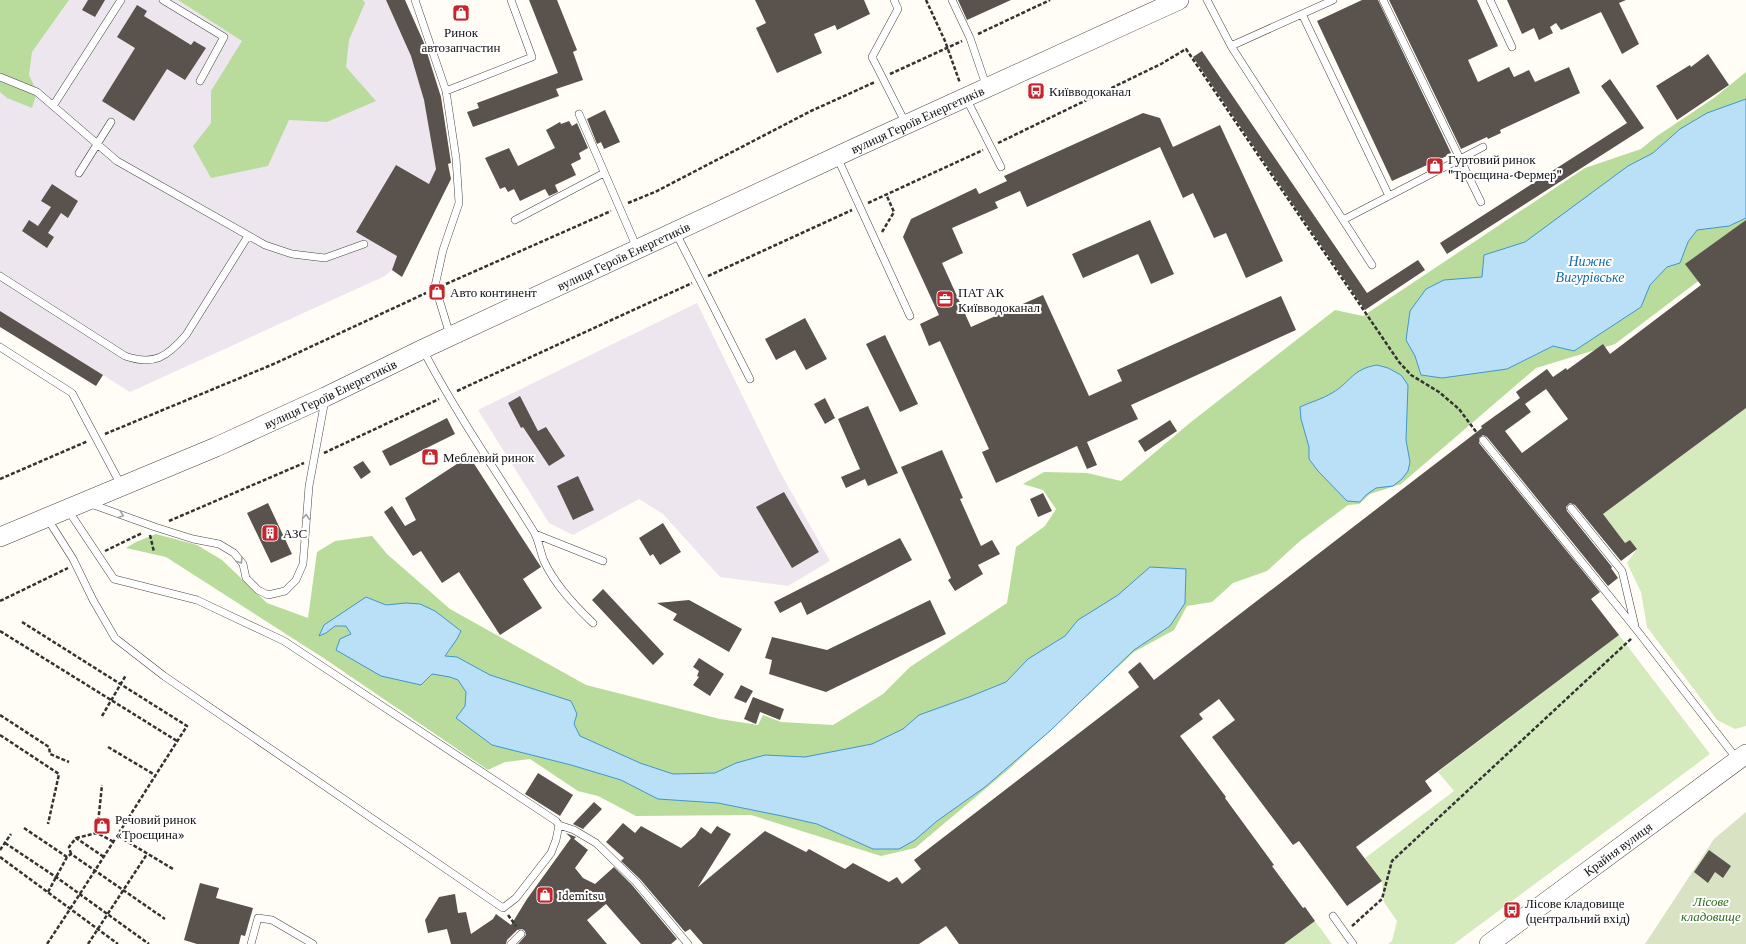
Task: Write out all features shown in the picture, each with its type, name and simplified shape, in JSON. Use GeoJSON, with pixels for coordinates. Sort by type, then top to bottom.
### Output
{"type":"FeatureCollection","features":[{"type":"Feature","properties":{"kind":"street","name":"вулиця Героїв Енергетиків"},"geometry":{"type":"LineString","coordinates":[[0,537],[121,485],[216,447],[837,156],[1179,0]]}},
{"type":"Feature","properties":{"kind":"street","name":"Крайня вулиця"},"geometry":{"type":"LineString","coordinates":[[1489,944],[1742,757]]}},
{"type":"Feature","properties":{"kind":"lane"},"geometry":{"type":"LineString","coordinates":[[53,106],[122,0]]}},
{"type":"Feature","properties":{"kind":"lane"},"geometry":{"type":"LineString","coordinates":[[163,0],[224,38],[200,81]]}},
{"type":"Feature","properties":{"kind":"lane"},"geometry":{"type":"LineString","coordinates":[[415,0],[446,91],[456,158],[459,202],[443,250],[436,288],[451,338]]}},
{"type":"Feature","properties":{"kind":"lane"},"geometry":{"type":"LineString","coordinates":[[446,91],[532,56],[512,0]]}},
{"type":"Feature","properties":{"kind":"lane"},"geometry":{"type":"LineString","coordinates":[[894,0],[898,9],[872,57],[906,125]]}},
{"type":"Feature","properties":{"kind":"lane"},"geometry":{"type":"LineString","coordinates":[[952,0],[970,38],[987,88]]}},
{"type":"Feature","properties":{"kind":"lane"},"geometry":{"type":"LineString","coordinates":[[1207,0],[1231,46],[1372,265]]}},
{"type":"Feature","properties":{"kind":"lane"},"geometry":{"type":"LineString","coordinates":[[1231,46],[1333,0]]}},
{"type":"Feature","properties":{"kind":"lane"},"geometry":{"type":"LineString","coordinates":[[1383,0],[1481,202]]}},
{"type":"Feature","properties":{"kind":"lane"},"geometry":{"type":"LineString","coordinates":[[1490,0],[1512,47]]}},
{"type":"Feature","properties":{"kind":"lane"},"geometry":{"type":"LineString","coordinates":[[1302,14],[1389,196]]}},
{"type":"Feature","properties":{"kind":"lane"},"geometry":{"type":"LineString","coordinates":[[0,77],[36,92],[117,161],[265,245],[292,254],[325,258],[364,244]]}},
{"type":"Feature","properties":{"kind":"lane"},"geometry":{"type":"LineString","coordinates":[[966,98],[1001,167]]}},
{"type":"Feature","properties":{"kind":"lane"},"geometry":{"type":"LineString","coordinates":[[580,114],[638,250]]}},
{"type":"Feature","properties":{"kind":"lane"},"geometry":{"type":"LineString","coordinates":[[79,173],[111,122]]}},
{"type":"Feature","properties":{"kind":"lane"},"geometry":{"type":"LineString","coordinates":[[1343,220],[1483,147]]}},
{"type":"Feature","properties":{"kind":"lane"},"geometry":{"type":"LineString","coordinates":[[837,156],[910,316]]}},
{"type":"Feature","properties":{"kind":"lane"},"geometry":{"type":"LineString","coordinates":[[515,220],[604,173]]}},
{"type":"Feature","properties":{"kind":"lane"},"geometry":{"type":"LineString","coordinates":[[676,232],[750,379]]}},
{"type":"Feature","properties":{"kind":"lane"},"geometry":{"type":"LineString","coordinates":[[0,276],[125,356],[139,361],[157,360],[174,349],[186,335],[248,236]]}},
{"type":"Feature","properties":{"kind":"lane"},"geometry":{"type":"LineString","coordinates":[[0,347],[72,393],[121,485]]}},
{"type":"Feature","properties":{"kind":"lane"},"geometry":{"type":"LineString","coordinates":[[423,349],[447,396],[535,534],[544,561],[552,574],[572,603],[593,623]]}},
{"type":"Feature","properties":{"kind":"lane"},"geometry":{"type":"LineString","coordinates":[[85,501],[153,528],[193,539],[219,544],[234,553],[243,564],[246,578],[258,590],[268,594],[285,591],[296,580],[303,564],[309,486],[325,397]]}},
{"type":"Feature","properties":{"kind":"lane"},"geometry":{"type":"LineString","coordinates":[[1482,440],[1637,631],[1742,757]]}},
{"type":"Feature","properties":{"kind":"lane"},"geometry":{"type":"LineString","coordinates":[[1571,508],[1622,571],[1637,631]]}},
{"type":"Feature","properties":{"kind":"lane"},"geometry":{"type":"LineString","coordinates":[[67,509],[114,579],[197,600],[284,641],[556,821],[559,825],[574,830],[596,843],[636,882],[688,944]]}},
{"type":"Feature","properties":{"kind":"lane"},"geometry":{"type":"LineString","coordinates":[[47,517],[76,565],[93,600],[115,638],[164,676],[503,908],[516,898],[551,853],[556,840],[559,825]]}},
{"type":"Feature","properties":{"kind":"lane"},"geometry":{"type":"LineString","coordinates":[[535,534],[603,561]]}},
{"type":"Feature","properties":{"kind":"lane"},"geometry":{"type":"LineString","coordinates":[[1333,916],[1353,944]]}},
{"type":"Feature","properties":{"kind":"lane"},"geometry":{"type":"LineString","coordinates":[[251,944],[258,918],[272,920],[313,944]]}},
{"type":"Feature","properties":{"kind":"lane"},"geometry":{"type":"LineString","coordinates":[[511,944],[521,934]]}},
{"type":"Feature","properties":{"kind":"path"},"geometry":{"type":"LineString","coordinates":[[926,0],[948,48],[966,98]]}},
{"type":"Feature","properties":{"kind":"path"},"geometry":{"type":"LineString","coordinates":[[0,479],[276,363],[436,288],[655,192],[811,111],[1050,0]]}},
{"type":"Feature","properties":{"kind":"path"},"geometry":{"type":"LineString","coordinates":[[98,554],[153,528],[315,458],[990,147],[1161,64],[1186,49],[1399,362],[1412,375],[1439,392],[1459,409],[1482,440]]}},
{"type":"Feature","properties":{"kind":"path"},"geometry":{"type":"LineString","coordinates":[[876,241],[894,212],[886,194]]}},
{"type":"Feature","properties":{"kind":"path"},"geometry":{"type":"LineString","coordinates":[[153,528],[150,540],[154,552]]}},
{"type":"Feature","properties":{"kind":"path"},"geometry":{"type":"LineString","coordinates":[[0,601],[76,565]]}},
{"type":"Feature","properties":{"kind":"path"},"geometry":{"type":"LineString","coordinates":[[22,622],[187,726],[118,836],[47,944]]}},
{"type":"Feature","properties":{"kind":"path"},"geometry":{"type":"LineString","coordinates":[[0,631],[177,741]]}},
{"type":"Feature","properties":{"kind":"path"},"geometry":{"type":"LineString","coordinates":[[1345,932],[1382,899],[1392,861],[1637,631]]}},
{"type":"Feature","properties":{"kind":"path"},"geometry":{"type":"LineString","coordinates":[[102,716],[126,675]]}},
{"type":"Feature","properties":{"kind":"path"},"geometry":{"type":"LineString","coordinates":[[0,715],[49,748],[50,754],[69,762]]}},
{"type":"Feature","properties":{"kind":"path"},"geometry":{"type":"LineString","coordinates":[[0,735],[59,774],[48,824]]}},
{"type":"Feature","properties":{"kind":"path"},"geometry":{"type":"LineString","coordinates":[[108,747],[155,775]]}},
{"type":"Feature","properties":{"kind":"path"},"geometry":{"type":"LineString","coordinates":[[98,833],[102,785]]}},
{"type":"Feature","properties":{"kind":"path"},"geometry":{"type":"LineString","coordinates":[[24,828],[67,858]]}},
{"type":"Feature","properties":{"kind":"path"},"geometry":{"type":"LineString","coordinates":[[114,842],[98,833],[76,838],[69,848],[72,854],[165,918]]}},
{"type":"Feature","properties":{"kind":"path"},"geometry":{"type":"LineString","coordinates":[[0,850],[11,834]]}},
{"type":"Feature","properties":{"kind":"path"},"geometry":{"type":"LineString","coordinates":[[118,836],[173,869]]}},
{"type":"Feature","properties":{"kind":"path"},"geometry":{"type":"LineString","coordinates":[[76,838],[104,857]]}},
{"type":"Feature","properties":{"kind":"path"},"geometry":{"type":"LineString","coordinates":[[5,842],[149,944]]}},
{"type":"Feature","properties":{"kind":"path"},"geometry":{"type":"LineString","coordinates":[[48,892],[67,858],[72,854]]}},
{"type":"Feature","properties":{"kind":"path"},"geometry":{"type":"LineString","coordinates":[[88,944],[147,854]]}},
{"type":"Feature","properties":{"kind":"path"},"geometry":{"type":"LineString","coordinates":[[0,857],[118,944]]}},
{"type":"Feature","properties":{"kind":"path"},"geometry":{"type":"LineString","coordinates":[[503,908],[521,934]]}},
{"type":"Feature","properties":{"kind":"shaded area"},"geometry":{"type":"Polygon","coordinates":[[[0,0],[386,0],[411,56],[424,100],[436,169],[392,270],[385,276],[130,392],[0,311],[0,0]]]}},
{"type":"Feature","properties":{"kind":"shaded area"},"geometry":{"type":"Polygon","coordinates":[[[697,303],[779,470],[830,561],[788,586],[720,577],[663,514],[639,499],[573,535],[549,523],[478,410],[697,303]]]}},
{"type":"Feature","properties":{"kind":"green space"},"geometry":{"type":"Polygon","coordinates":[[[0,0],[69,0],[32,52],[29,75],[37,92],[32,108],[7,98],[0,92],[0,0]]]}},
{"type":"Feature","properties":{"kind":"green space"},"geometry":{"type":"Polygon","coordinates":[[[178,0],[363,0],[365,3],[349,40],[346,67],[376,101],[327,122],[289,120],[268,166],[211,178],[193,146],[211,123],[211,91],[242,41],[178,0]]]}},
{"type":"Feature","properties":{"kind":"green space"},"geometry":{"type":"Polygon","coordinates":[[[1746,72],[1746,245],[1615,344],[1536,368],[1401,484],[1370,494],[1359,504],[1348,505],[1300,541],[1267,571],[1233,583],[1212,602],[1187,606],[1174,630],[1134,652],[1009,769],[915,848],[881,856],[751,815],[636,816],[598,796],[578,791],[530,759],[505,762],[488,770],[325,659],[166,557],[126,548],[136,542],[156,534],[197,545],[222,560],[267,603],[308,618],[317,552],[335,541],[372,536],[387,554],[450,609],[586,685],[720,719],[758,725],[763,715],[781,722],[833,725],[883,694],[910,667],[1007,603],[1016,547],[1045,526],[1056,509],[1043,490],[1023,484],[1044,472],[1087,473],[1121,481],[1191,422],[1335,310],[1363,316],[1585,168],[1641,149],[1657,136],[1714,98],[1746,72]]]}},
{"type":"Feature","properties":{"kind":"green space"},"geometry":{"type":"Polygon","coordinates":[[[1746,408],[1746,726],[1735,729],[1717,720],[1647,627],[1641,592],[1627,563],[1637,549],[1630,540],[1625,543],[1603,514],[1746,408]]]}},
{"type":"Feature","properties":{"kind":"green space"},"geometry":{"type":"Polygon","coordinates":[[[1619,635],[1710,754],[1454,944],[1388,944],[1392,941],[1397,921],[1384,902],[1382,881],[1365,858],[1454,791],[1438,772],[1619,635]]]}},
{"type":"Feature","properties":{"kind":"green space","name":"Лісове кладовище"},"geometry":{"type":"Polygon","coordinates":[[[1746,812],[1746,944],[1645,944],[1714,839],[1746,812]]]}},
{"type":"Feature","properties":{"kind":"green space"},"geometry":{"type":"Polygon","coordinates":[[[1315,921],[1332,944],[1284,944],[1315,921]]]}},
{"type":"Feature","properties":{"kind":"water","name":"Нижнє Вигурівське"},"geometry":{"type":"Polygon","coordinates":[[[1746,99],[1746,218],[1729,226],[1697,230],[1688,242],[1680,263],[1667,267],[1650,285],[1641,307],[1574,351],[1553,346],[1507,369],[1442,378],[1421,375],[1415,356],[1406,340],[1410,311],[1426,289],[1444,280],[1482,277],[1484,255],[1525,242],[1628,166],[1653,153],[1680,129],[1707,113],[1746,99]]]}},
{"type":"Feature","properties":{"kind":"water"},"geometry":{"type":"Polygon","coordinates":[[[1377,365],[1388,368],[1401,375],[1408,385],[1406,440],[1410,462],[1408,471],[1402,479],[1393,486],[1376,488],[1366,495],[1360,502],[1347,501],[1318,471],[1309,459],[1309,447],[1301,419],[1300,407],[1321,399],[1338,389],[1357,373],[1377,365]]]}},
{"type":"Feature","properties":{"kind":"water"},"geometry":{"type":"Polygon","coordinates":[[[1150,567],[1186,569],[1185,603],[1170,626],[1134,650],[1051,730],[985,787],[937,821],[915,840],[899,849],[873,849],[817,824],[782,816],[718,803],[658,799],[621,780],[571,765],[492,745],[456,718],[465,706],[466,692],[458,680],[432,674],[421,685],[381,676],[336,650],[340,639],[351,634],[346,626],[335,626],[319,636],[324,625],[366,597],[386,605],[406,603],[420,604],[435,611],[461,631],[445,656],[457,657],[490,675],[571,701],[577,714],[574,724],[580,736],[640,763],[673,774],[715,773],[736,763],[765,755],[805,757],[872,744],[903,729],[919,715],[1006,682],[1028,659],[1065,636],[1078,620],[1118,595],[1150,567]]]}},
{"type":"Feature","properties":{"kind":"building"},"geometry":{"type":"Polygon","coordinates":[[[88,0],[105,0],[95,17],[82,10],[88,0]]]}},
{"type":"Feature","properties":{"kind":"building"},"geometry":{"type":"Polygon","coordinates":[[[386,0],[405,0],[424,43],[441,97],[451,163],[448,164],[451,179],[402,277],[392,270],[397,256],[356,232],[396,165],[429,184],[436,169],[424,100],[411,56],[386,0]]]}},
{"type":"Feature","properties":{"kind":"building"},"geometry":{"type":"Polygon","coordinates":[[[529,0],[557,0],[577,50],[573,52],[583,80],[556,89],[559,96],[473,127],[467,112],[479,108],[477,103],[558,73],[529,0]]]}},
{"type":"Feature","properties":{"kind":"building"},"geometry":{"type":"Polygon","coordinates":[[[755,0],[864,0],[870,14],[837,30],[835,25],[814,34],[822,53],[777,73],[756,28],[766,23],[755,0]]]}},
{"type":"Feature","properties":{"kind":"building"},"geometry":{"type":"Polygon","coordinates":[[[958,0],[1011,0],[967,20],[958,0]]]}},
{"type":"Feature","properties":{"kind":"building"},"geometry":{"type":"Polygon","coordinates":[[[1362,0],[1378,0],[1451,153],[1392,181],[1317,21],[1362,0]]]}},
{"type":"Feature","properties":{"kind":"building"},"geometry":{"type":"Polygon","coordinates":[[[1389,0],[1477,0],[1498,46],[1468,60],[1478,82],[1509,67],[1514,77],[1529,70],[1535,82],[1569,67],[1580,93],[1500,130],[1501,133],[1488,139],[1487,137],[1461,149],[1389,0]]]}},
{"type":"Feature","properties":{"kind":"building"},"geometry":{"type":"Polygon","coordinates":[[[1507,0],[1626,0],[1619,3],[1639,44],[1622,54],[1601,12],[1561,30],[1556,23],[1550,27],[1553,33],[1539,40],[1534,28],[1522,34],[1507,0]]]}},
{"type":"Feature","properties":{"kind":"building"},"geometry":{"type":"Polygon","coordinates":[[[137,5],[147,11],[144,16],[191,45],[194,41],[206,48],[185,80],[167,69],[134,121],[102,101],[135,48],[117,37],[137,5]]]}},
{"type":"Feature","properties":{"kind":"building"},"geometry":{"type":"Polygon","coordinates":[[[1202,51],[1367,293],[1418,260],[1425,270],[1365,310],[1193,57],[1202,51]]]}},
{"type":"Feature","properties":{"kind":"building"},"geometry":{"type":"Polygon","coordinates":[[[1708,54],[1729,85],[1677,120],[1656,86],[1690,65],[1691,67],[1708,54]]]}},
{"type":"Feature","properties":{"kind":"building"},"geometry":{"type":"Polygon","coordinates":[[[1610,79],[1644,128],[1447,254],[1440,243],[1627,123],[1601,86],[1610,79]]]}},
{"type":"Feature","properties":{"kind":"building"},"geometry":{"type":"Polygon","coordinates":[[[605,110],[620,142],[604,149],[601,142],[597,144],[587,119],[605,110]]]}},
{"type":"Feature","properties":{"kind":"building","name":"ПАТ АК Київводоканал"},"geometry":{"type":"Polygon","coordinates":[[[1143,113],[1160,118],[1173,147],[1220,125],[1283,261],[1246,278],[1226,233],[1214,238],[1193,193],[1183,198],[1160,147],[1027,207],[1020,191],[995,202],[998,208],[952,228],[963,253],[942,263],[971,327],[1043,295],[1089,396],[1122,381],[1117,370],[1281,296],[1296,330],[1131,405],[1138,419],[1087,442],[1097,465],[1087,469],[1077,446],[996,483],[982,452],[989,449],[940,341],[929,346],[920,324],[939,315],[903,237],[911,219],[976,188],[979,194],[1007,181],[1004,176],[1143,113]]]}},
{"type":"Feature","properties":{"kind":"building"},"geometry":{"type":"Polygon","coordinates":[[[569,121],[572,126],[577,123],[588,148],[579,153],[581,159],[571,164],[576,175],[555,185],[558,192],[549,196],[545,189],[520,201],[514,189],[508,192],[505,187],[500,189],[485,158],[509,148],[518,166],[555,148],[546,130],[560,122],[561,124],[569,121]]]}},
{"type":"Feature","properties":{"kind":"building"},"geometry":{"type":"Polygon","coordinates":[[[52,184],[78,201],[68,218],[61,213],[48,233],[54,237],[47,248],[22,231],[29,220],[38,226],[51,207],[41,201],[52,184]]]}},
{"type":"Feature","properties":{"kind":"building"},"geometry":{"type":"Polygon","coordinates":[[[1150,220],[1174,274],[1151,284],[1138,254],[1083,278],[1072,254],[1150,220]]]}},
{"type":"Feature","properties":{"kind":"building"},"geometry":{"type":"Polygon","coordinates":[[[1746,220],[1746,408],[1603,514],[1625,543],[1630,540],[1637,549],[1621,561],[1575,505],[1570,503],[1566,507],[1567,511],[1612,567],[1611,568],[1618,578],[1608,586],[1487,437],[1483,435],[1479,438],[1479,443],[1600,592],[1591,599],[1619,635],[1425,781],[1432,791],[1356,847],[1382,881],[1347,906],[1299,841],[1293,845],[1212,737],[1235,720],[1219,699],[1199,714],[1203,719],[1180,736],[1226,797],[1225,798],[1274,865],[1272,866],[1303,908],[1305,907],[1315,921],[1284,944],[959,944],[946,926],[919,944],[703,944],[690,929],[685,932],[640,879],[621,861],[624,858],[606,842],[623,823],[635,833],[641,826],[681,848],[695,836],[701,827],[711,834],[717,826],[731,834],[698,887],[765,831],[806,852],[809,849],[845,869],[853,863],[889,882],[897,877],[902,884],[921,869],[914,860],[1139,687],[1128,672],[1140,662],[1154,680],[1482,428],[1481,426],[1520,398],[1516,392],[1547,369],[1553,377],[1566,368],[1567,370],[1603,344],[1610,354],[1701,285],[1685,264],[1746,220]],[[1546,389],[1525,404],[1531,412],[1505,431],[1522,453],[1568,419],[1546,389]]]}},
{"type":"Feature","properties":{"kind":"building"},"geometry":{"type":"Polygon","coordinates":[[[0,311],[103,375],[96,386],[0,327],[0,311]]]}},
{"type":"Feature","properties":{"kind":"building"},"geometry":{"type":"Polygon","coordinates":[[[805,318],[827,359],[806,370],[795,350],[776,360],[765,339],[805,318]]]}},
{"type":"Feature","properties":{"kind":"building"},"geometry":{"type":"Polygon","coordinates":[[[885,335],[918,404],[900,412],[866,344],[885,335]]]}},
{"type":"Feature","properties":{"kind":"building"},"geometry":{"type":"Polygon","coordinates":[[[520,396],[538,431],[546,427],[565,456],[549,466],[523,427],[521,428],[508,403],[520,396]]]}},
{"type":"Feature","properties":{"kind":"building"},"geometry":{"type":"Polygon","coordinates":[[[825,398],[835,418],[825,424],[814,404],[825,398]]]}},
{"type":"Feature","properties":{"kind":"building"},"geometry":{"type":"Polygon","coordinates":[[[868,406],[898,473],[868,486],[865,479],[846,488],[841,477],[860,469],[838,419],[868,406]]]}},
{"type":"Feature","properties":{"kind":"building"},"geometry":{"type":"Polygon","coordinates":[[[447,418],[455,434],[390,466],[382,451],[447,418]]]}},
{"type":"Feature","properties":{"kind":"building"},"geometry":{"type":"Polygon","coordinates":[[[1170,420],[1177,431],[1145,452],[1138,441],[1170,420]]]}},
{"type":"Feature","properties":{"kind":"building"},"geometry":{"type":"Polygon","coordinates":[[[942,450],[963,498],[960,499],[981,546],[992,540],[1000,554],[978,565],[983,574],[955,591],[948,580],[951,578],[901,467],[942,450]]]}},
{"type":"Feature","properties":{"kind":"building"},"geometry":{"type":"Polygon","coordinates":[[[469,456],[541,567],[523,579],[542,608],[500,635],[459,572],[442,583],[421,551],[413,556],[384,512],[392,506],[405,526],[416,520],[405,498],[469,456]]]}},
{"type":"Feature","properties":{"kind":"building"},"geometry":{"type":"Polygon","coordinates":[[[363,461],[371,472],[361,479],[353,467],[363,461]]]}},
{"type":"Feature","properties":{"kind":"building"},"geometry":{"type":"Polygon","coordinates":[[[578,476],[594,510],[573,520],[557,486],[578,476]]]}},
{"type":"Feature","properties":{"kind":"building"},"geometry":{"type":"Polygon","coordinates":[[[784,492],[819,552],[792,568],[756,507],[784,492]]]}},
{"type":"Feature","properties":{"kind":"building"},"geometry":{"type":"Polygon","coordinates":[[[1043,493],[1052,511],[1038,517],[1030,499],[1043,493]]]}},
{"type":"Feature","properties":{"kind":"building","name":"АЗС"},"geometry":{"type":"Polygon","coordinates":[[[268,503],[292,554],[271,563],[247,513],[268,503]]]}},
{"type":"Feature","properties":{"kind":"building"},"geometry":{"type":"Polygon","coordinates":[[[663,523],[681,552],[660,565],[653,554],[650,556],[639,538],[663,523]]]}},
{"type":"Feature","properties":{"kind":"building"},"geometry":{"type":"Polygon","coordinates":[[[900,538],[912,560],[807,615],[801,602],[780,613],[774,602],[900,538]]]}},
{"type":"Feature","properties":{"kind":"building"},"geometry":{"type":"Polygon","coordinates":[[[603,589],[664,654],[653,665],[592,600],[603,589]]]}},
{"type":"Feature","properties":{"kind":"building"},"geometry":{"type":"Polygon","coordinates":[[[689,600],[742,629],[729,652],[673,620],[677,614],[657,603],[689,600]]]}},
{"type":"Feature","properties":{"kind":"building"},"geometry":{"type":"Polygon","coordinates":[[[930,600],[946,634],[826,692],[769,674],[772,660],[765,658],[772,637],[827,650],[930,600]]]}},
{"type":"Feature","properties":{"kind":"building"},"geometry":{"type":"Polygon","coordinates":[[[699,658],[724,674],[710,696],[693,685],[699,677],[697,676],[699,671],[693,667],[699,658]]]}},
{"type":"Feature","properties":{"kind":"building"},"geometry":{"type":"Polygon","coordinates":[[[741,685],[753,691],[746,703],[734,698],[741,685]]]}},
{"type":"Feature","properties":{"kind":"building"},"geometry":{"type":"Polygon","coordinates":[[[753,697],[784,709],[780,720],[760,712],[756,724],[744,719],[753,697]]]}},
{"type":"Feature","properties":{"kind":"building"},"geometry":{"type":"Polygon","coordinates":[[[538,773],[573,795],[560,816],[525,794],[538,773]]]}},
{"type":"Feature","properties":{"kind":"building"},"geometry":{"type":"Polygon","coordinates":[[[594,802],[602,809],[583,829],[573,824],[594,802]]]}},
{"type":"Feature","properties":{"kind":"building"},"geometry":{"type":"Polygon","coordinates":[[[566,833],[576,837],[574,839],[588,850],[575,868],[583,878],[595,884],[614,867],[632,885],[677,939],[671,944],[641,944],[606,904],[587,920],[607,944],[518,944],[526,935],[525,931],[522,929],[517,930],[507,940],[506,944],[451,944],[447,929],[428,933],[425,920],[439,897],[455,894],[458,913],[466,912],[471,934],[493,919],[496,914],[511,925],[527,899],[571,838],[566,833]]]}},
{"type":"Feature","properties":{"kind":"building"},"geometry":{"type":"Polygon","coordinates":[[[1709,850],[1731,866],[1723,878],[1715,872],[1708,883],[1694,872],[1709,850]]]}},
{"type":"Feature","properties":{"kind":"building"},"geometry":{"type":"Polygon","coordinates":[[[200,883],[219,888],[216,898],[253,908],[245,936],[241,935],[239,944],[197,944],[184,940],[200,883]]]}},
{"type":"Feature","properties":{"kind":"place","name":"Ринок автозапчастин"},"geometry":{"type":"Point","coordinates":[461,13]}},
{"type":"Feature","properties":{"kind":"place","name":"Київводоканал"},"geometry":{"type":"Point","coordinates":[1036,91]}},
{"type":"Feature","properties":{"kind":"place","name":"Гуртовий ринок \"Троєщина-Фермер\""},"geometry":{"type":"Point","coordinates":[1435,166]}},
{"type":"Feature","properties":{"kind":"place","name":"Авто континент"},"geometry":{"type":"Point","coordinates":[437,292]}},
{"type":"Feature","properties":{"kind":"place","name":"ПАТ АК Київводоканал"},"geometry":{"type":"Point","coordinates":[945,299]}},
{"type":"Feature","properties":{"kind":"place","name":"Меблевий ринок"},"geometry":{"type":"Point","coordinates":[430,457]}},
{"type":"Feature","properties":{"kind":"place","name":"АЗС"},"geometry":{"type":"Point","coordinates":[270,533]}},
{"type":"Feature","properties":{"kind":"place","name":"Речовий ринок «Троєщина»"},"geometry":{"type":"Point","coordinates":[102,826]}},
{"type":"Feature","properties":{"kind":"place","name":"Idemitsu"},"geometry":{"type":"Point","coordinates":[545,895]}},
{"type":"Feature","properties":{"kind":"place","name":"Лісове кладовище (центральний вхід)"},"geometry":{"type":"Point","coordinates":[1512,910]}}]}
